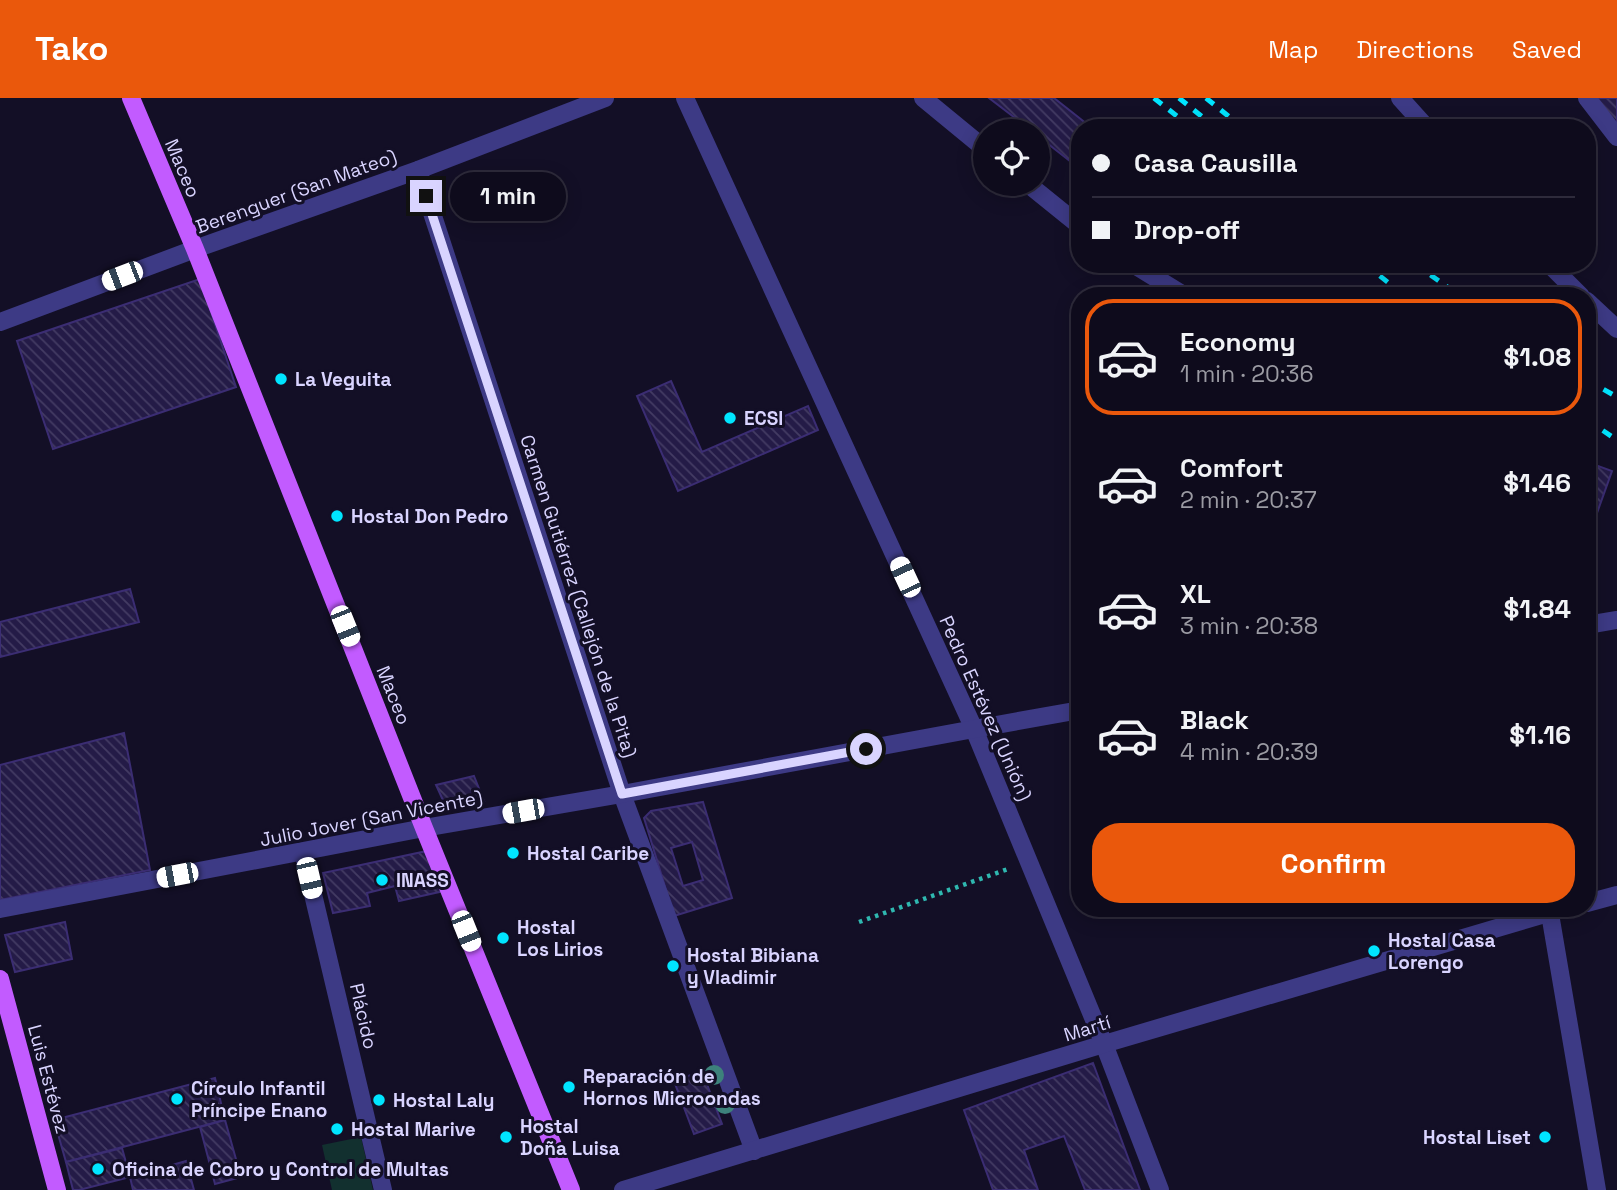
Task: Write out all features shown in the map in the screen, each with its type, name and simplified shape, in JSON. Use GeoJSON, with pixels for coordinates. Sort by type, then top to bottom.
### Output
{"type":"FeatureCollection","features":[{"type":"Feature","properties":{"kind":"main road","name":"Maceo"},"geometry":{"type":"LineString","coordinates":[[131,98],[195,249],[424,828],[571,1190]]}},
{"type":"Feature","properties":{"kind":"main road","name":"Luis Estévez"},"geometry":{"type":"LineString","coordinates":[[0,979],[57,1190]]}},
{"type":"Feature","properties":{"kind":"street","name":"Berenguer (San Mateo)"},"geometry":{"type":"LineString","coordinates":[[0,322],[418,170],[605,98]]}},
{"type":"Feature","properties":{"kind":"street","name":"Pedro Estévez (Unión)"},"geometry":{"type":"LineString","coordinates":[[685,98],[974,729],[1104,1044],[1160,1190]]}},
{"type":"Feature","properties":{"kind":"street"},"geometry":{"type":"LineString","coordinates":[[923,98],[973,139]]}},
{"type":"Feature","properties":{"kind":"street"},"geometry":{"type":"LineString","coordinates":[[1400,98],[1419,119]]}},
{"type":"Feature","properties":{"kind":"street"},"geometry":{"type":"LineString","coordinates":[[1587,98],[1617,137]]}},
{"type":"Feature","properties":{"kind":"street","name":"Carmen Gutiérrez (Callejón de la Pita)"},"geometry":{"type":"LineString","coordinates":[[418,170],[622,794],[754,1151]]}},
{"type":"Feature","properties":{"kind":"street"},"geometry":{"type":"LineString","coordinates":[[1043,196],[1071,219]]}},
{"type":"Feature","properties":{"kind":"street"},"geometry":{"type":"LineString","coordinates":[[1148,273],[1170,287]]}},
{"type":"Feature","properties":{"kind":"street"},"geometry":{"type":"LineString","coordinates":[[1558,273],[1572,287]]}},
{"type":"Feature","properties":{"kind":"street"},"geometry":{"type":"LineString","coordinates":[[1596,310],[1617,329]]}},
{"type":"Feature","properties":{"kind":"street"},"geometry":{"type":"LineString","coordinates":[[1596,624],[1617,620]]}},
{"type":"Feature","properties":{"kind":"street","name":"Julio Jover (San Vicente)"},"geometry":{"type":"LineString","coordinates":[[0,909],[424,828],[1071,712]]}},
{"type":"Feature","properties":{"kind":"street","name":"Plácido"},"geometry":{"type":"LineString","coordinates":[[303,852],[383,1190]]}},
{"type":"Feature","properties":{"kind":"street"},"geometry":{"type":"LineString","coordinates":[[1596,900],[1617,895]]}},
{"type":"Feature","properties":{"kind":"street","name":"Martí"},"geometry":{"type":"LineString","coordinates":[[623,1190],[1531,917]]}},
{"type":"Feature","properties":{"kind":"street"},"geometry":{"type":"LineString","coordinates":[[1556,917],[1597,1190]]}},
{"type":"Feature","properties":{"kind":"path"},"geometry":{"type":"LineString","coordinates":[[859,922],[1029,861]]}},
{"type":"Feature","properties":{"kind":"green space"},"geometry":{"type":"Polygon","coordinates":[[[361,1137],[373,1190],[332,1190],[322,1145],[361,1137]]]}},
{"type":"Feature","properties":{"kind":"building"},"geometry":{"type":"Polygon","coordinates":[[[989,98],[1054,98],[1081,119],[1071,119],[1071,162],[1050,145],[1050,119],[1016,119],[989,98]]]}},
{"type":"Feature","properties":{"kind":"building"},"geometry":{"type":"Polygon","coordinates":[[[1595,98],[1617,98],[1617,126],[1595,98]]]}},
{"type":"Feature","properties":{"kind":"building"},"geometry":{"type":"Polygon","coordinates":[[[200,279],[236,387],[53,449],[17,341],[200,279]]]}},
{"type":"Feature","properties":{"kind":"building"},"geometry":{"type":"Polygon","coordinates":[[[671,381],[702,452],[808,406],[818,430],[678,491],[637,396],[671,381]]]}},
{"type":"Feature","properties":{"kind":"building"},"geometry":{"type":"Polygon","coordinates":[[[1596,465],[1612,471],[1596,516],[1596,465]]]}},
{"type":"Feature","properties":{"kind":"building"},"geometry":{"type":"Polygon","coordinates":[[[130,589],[139,622],[0,657],[0,622],[130,589]]]}},
{"type":"Feature","properties":{"kind":"building"},"geometry":{"type":"Polygon","coordinates":[[[124,733],[150,870],[0,900],[0,765],[124,733]]]}},
{"type":"Feature","properties":{"kind":"building"},"geometry":{"type":"Polygon","coordinates":[[[474,776],[484,801],[447,809],[436,785],[474,776]]]}},
{"type":"Feature","properties":{"kind":"building"},"geometry":{"type":"Polygon","coordinates":[[[703,802],[732,898],[674,916],[644,818],[651,811],[703,802]],[[692,842],[671,848],[683,886],[703,880],[692,842]]]}},
{"type":"Feature","properties":{"kind":"building","name":"INASS"},"geometry":{"type":"Polygon","coordinates":[[[427,851],[444,891],[399,901],[395,886],[367,893],[370,906],[333,913],[323,873],[427,851]]]}},
{"type":"Feature","properties":{"kind":"building"},"geometry":{"type":"Polygon","coordinates":[[[65,922],[72,959],[15,972],[5,935],[65,922]]]}},
{"type":"Feature","properties":{"kind":"building"},"geometry":{"type":"Polygon","coordinates":[[[1093,1063],[1140,1190],[1085,1190],[1064,1136],[1024,1150],[1038,1190],[993,1190],[964,1110],[1093,1063]]]}},
{"type":"Feature","properties":{"kind":"building"},"geometry":{"type":"Polygon","coordinates":[[[702,1071],[722,1124],[694,1134],[674,1081],[702,1071]]]}},
{"type":"Feature","properties":{"kind":"building","name":"Círculo Infantil Príncipe Enano"},"geometry":{"type":"Polygon","coordinates":[[[215,1078],[225,1120],[66,1162],[54,1120],[215,1078]]]}},
{"type":"Feature","properties":{"kind":"building"},"geometry":{"type":"Polygon","coordinates":[[[225,1120],[241,1177],[215,1184],[200,1127],[225,1120]]]}},
{"type":"Feature","properties":{"kind":"building","name":"Oficina de Cobro y Control de Multas"},"geometry":{"type":"Polygon","coordinates":[[[122,1148],[130,1177],[73,1190],[66,1162],[122,1148]]]}},
{"type":"Feature","properties":{"kind":"building"},"geometry":{"type":"Polygon","coordinates":[[[186,1161],[194,1190],[133,1190],[130,1177],[186,1161]]]}},
{"type":"Feature","properties":{"kind":"railway"},"geometry":{"type":"LineString","coordinates":[[1154,98],[1181,119]]}},
{"type":"Feature","properties":{"kind":"railway"},"geometry":{"type":"LineString","coordinates":[[1179,98],[1205,119]]}},
{"type":"Feature","properties":{"kind":"railway"},"geometry":{"type":"LineString","coordinates":[[1206,98],[1232,119]]}},
{"type":"Feature","properties":{"kind":"railway"},"geometry":{"type":"LineString","coordinates":[[1376,273],[1394,287]]}},
{"type":"Feature","properties":{"kind":"railway"},"geometry":{"type":"LineString","coordinates":[[1428,273],[1447,287]]}},
{"type":"Feature","properties":{"kind":"railway"},"geometry":{"type":"LineString","coordinates":[[1596,385],[1617,397]]}},
{"type":"Feature","properties":{"kind":"railway"},"geometry":{"type":"LineString","coordinates":[[1596,426],[1617,440]]}},
{"type":"Feature","properties":{"kind":"place","name":"La Veguita"},"geometry":{"type":"Point","coordinates":[281,379]}},
{"type":"Feature","properties":{"kind":"place","name":"ECSI"},"geometry":{"type":"Point","coordinates":[730,418]}},
{"type":"Feature","properties":{"kind":"place","name":"Hostal Don Pedro"},"geometry":{"type":"Point","coordinates":[337,516]}},
{"type":"Feature","properties":{"kind":"place","name":"Hostal Caribe"},"geometry":{"type":"Point","coordinates":[513,853]}},
{"type":"Feature","properties":{"kind":"place","name":"INASS"},"geometry":{"type":"Point","coordinates":[382,880]}},
{"type":"Feature","properties":{"kind":"place","name":"Hostal Los Lirios"},"geometry":{"type":"Point","coordinates":[503,938]}},
{"type":"Feature","properties":{"kind":"place","name":"Hostal Casa Lorengo"},"geometry":{"type":"Point","coordinates":[1374,951]}},
{"type":"Feature","properties":{"kind":"place","name":"Hostal Bibiana y Vladimir"},"geometry":{"type":"Point","coordinates":[673,966]}},
{"type":"Feature","properties":{"kind":"place","name":"Reparación de Hornos Microondas"},"geometry":{"type":"Point","coordinates":[569,1087]}},
{"type":"Feature","properties":{"kind":"place","name":"Círculo Infantil Príncipe Enano"},"geometry":{"type":"Point","coordinates":[177,1099]}},
{"type":"Feature","properties":{"kind":"place","name":"Hostal Laly"},"geometry":{"type":"Point","coordinates":[379,1100]}},
{"type":"Feature","properties":{"kind":"place","name":"Hostal Marive"},"geometry":{"type":"Point","coordinates":[337,1129]}},
{"type":"Feature","properties":{"kind":"place","name":"Hostal Doña Luisa"},"geometry":{"type":"Point","coordinates":[506,1137]}},
{"type":"Feature","properties":{"kind":"place","name":"Hostal Liset"},"geometry":{"type":"Point","coordinates":[1545,1137]}},
{"type":"Feature","properties":{"kind":"place","name":"Oficina de Cobro y Control de Multas"},"geometry":{"type":"Point","coordinates":[98,1169]}},
{"type":"Feature","properties":{"kind":"route"},"geometry":{"type":"LineString","coordinates":[[426,196],[622,794],[866,749]]}}]}
